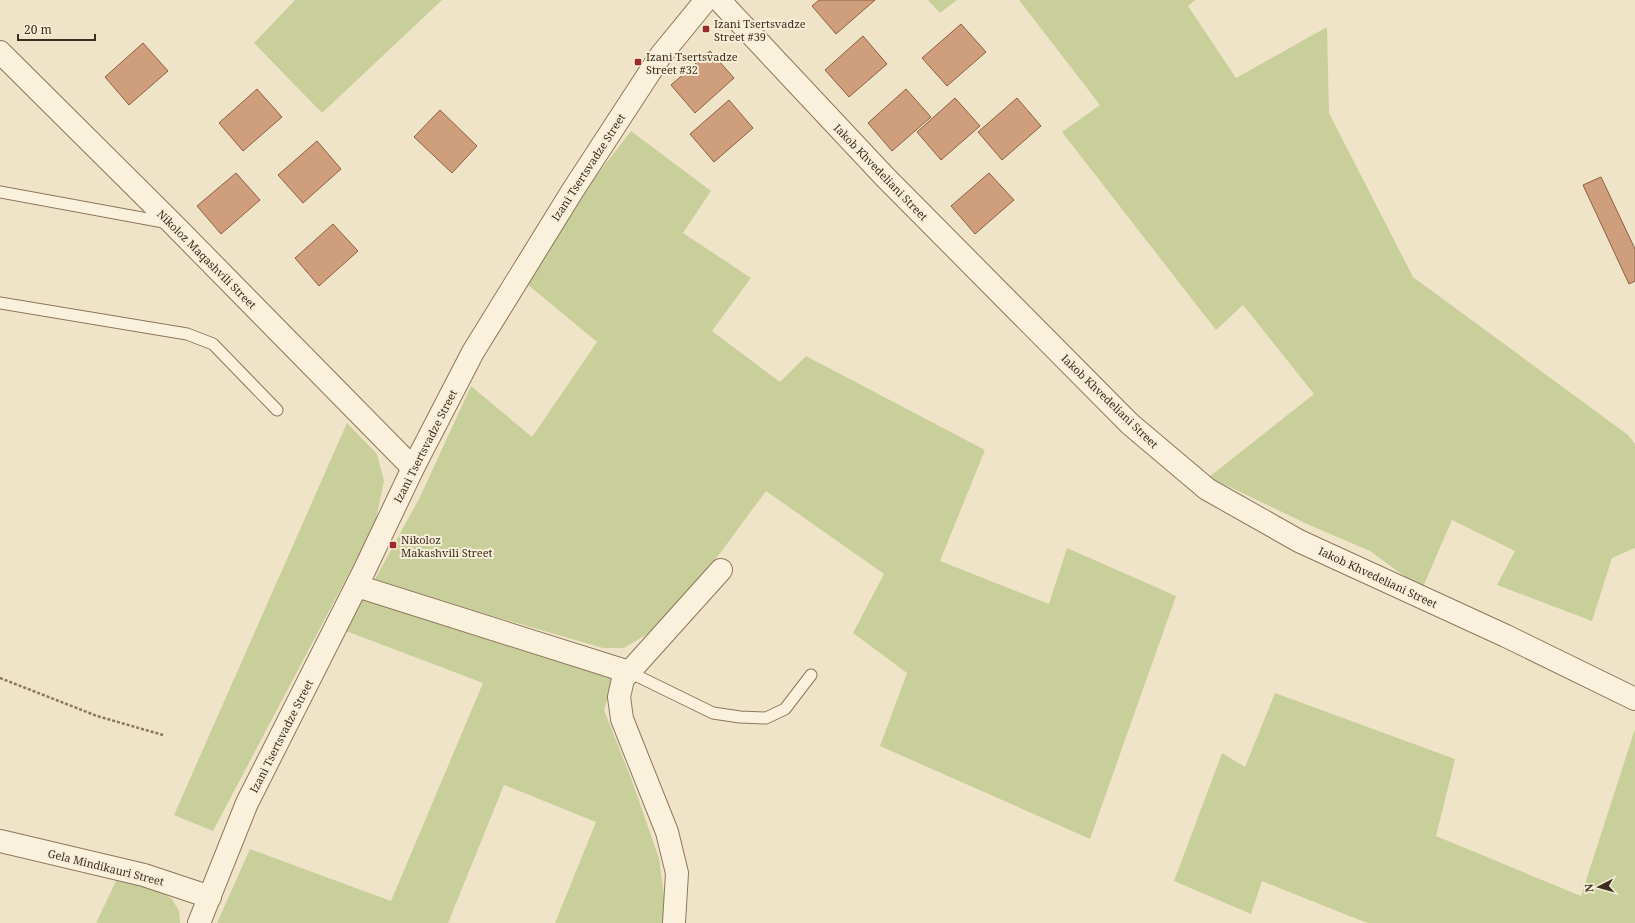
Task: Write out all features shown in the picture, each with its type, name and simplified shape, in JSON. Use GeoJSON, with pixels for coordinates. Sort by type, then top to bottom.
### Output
{"type":"FeatureCollection","features":[{"type":"Feature","properties":{"kind":"street","name":"Izani Tsertsvadze Street"},"geometry":{"type":"LineString","coordinates":[[199,923],[247,803],[357,586],[413,468],[473,352],[572,190],[661,55],[706,0]]}},
{"type":"Feature","properties":{"kind":"street","name":"Iakob Khvedeliani Street"},"geometry":{"type":"LineString","coordinates":[[719,0],[885,177],[1125,418],[1206,489],[1299,541],[1506,636],[1635,698]]}},
{"type":"Feature","properties":{"kind":"street","name":"Nikoloz Maqashvili Street"},"geometry":{"type":"LineString","coordinates":[[0,52],[173,224],[413,468]]}},
{"type":"Feature","properties":{"kind":"street"},"geometry":{"type":"LineString","coordinates":[[674,923],[677,873],[667,832],[622,719],[619,697],[623,679],[721,570]]}},
{"type":"Feature","properties":{"kind":"street"},"geometry":{"type":"LineString","coordinates":[[357,586],[629,672]]}},
{"type":"Feature","properties":{"kind":"street","name":"Gela Mindikauri Street"},"geometry":{"type":"LineString","coordinates":[[0,841],[144,875],[210,897]]}},
{"type":"Feature","properties":{"kind":"lane"},"geometry":{"type":"LineString","coordinates":[[0,192],[173,224]]}},
{"type":"Feature","properties":{"kind":"lane"},"geometry":{"type":"LineString","coordinates":[[0,303],[187,334],[213,344],[277,410]]}},
{"type":"Feature","properties":{"kind":"lane"},"geometry":{"type":"LineString","coordinates":[[629,672],[713,713],[740,717],[766,718],[785,709],[811,675]]}},
{"type":"Feature","properties":{"kind":"path"},"geometry":{"type":"LineString","coordinates":[[0,678],[97,716],[163,735]]}},
{"type":"Feature","properties":{"kind":"green space"},"geometry":{"type":"Polygon","coordinates":[[[295,0],[442,0],[322,113],[254,43],[295,0]]]}},
{"type":"Feature","properties":{"kind":"green space"},"geometry":{"type":"Polygon","coordinates":[[[928,0],[957,0],[940,13],[928,0]]]}},
{"type":"Feature","properties":{"kind":"green space"},"geometry":{"type":"Polygon","coordinates":[[[1019,0],[1195,0],[1188,6],[1236,78],[1327,27],[1329,113],[1413,277],[1628,435],[1635,444],[1635,548],[1612,558],[1592,621],[1497,585],[1515,551],[1452,520],[1422,589],[1370,551],[1307,524],[1209,477],[1314,394],[1243,305],[1216,330],[1062,132],[1100,105],[1019,0]]]}},
{"type":"Feature","properties":{"kind":"green space"},"geometry":{"type":"Polygon","coordinates":[[[631,131],[711,191],[683,233],[751,278],[712,331],[780,382],[806,356],[985,450],[940,561],[1049,604],[1067,548],[1176,596],[1090,839],[880,746],[907,673],[853,633],[884,574],[766,491],[721,552],[658,628],[624,648],[603,648],[486,614],[375,579],[420,497],[471,386],[532,437],[597,342],[527,284],[576,202],[631,131]]]}},
{"type":"Feature","properties":{"kind":"green space"},"geometry":{"type":"Polygon","coordinates":[[[347,423],[377,454],[384,481],[375,524],[213,831],[174,815],[347,423]]]}},
{"type":"Feature","properties":{"kind":"green space"},"geometry":{"type":"Polygon","coordinates":[[[360,598],[614,677],[604,710],[631,778],[659,858],[664,896],[663,923],[555,923],[596,822],[504,785],[448,923],[217,923],[250,849],[391,901],[483,683],[346,631],[360,598]]]}},
{"type":"Feature","properties":{"kind":"green space"},"geometry":{"type":"Polygon","coordinates":[[[1275,693],[1455,759],[1436,836],[1581,896],[1635,729],[1635,923],[1367,923],[1262,881],[1251,914],[1174,881],[1222,753],[1245,767],[1275,693]]]}},
{"type":"Feature","properties":{"kind":"green space"},"geometry":{"type":"Polygon","coordinates":[[[118,877],[149,883],[172,899],[179,911],[180,923],[96,923],[118,877]]]}},
{"type":"Feature","properties":{"kind":"building"},"geometry":{"type":"Polygon","coordinates":[[[819,0],[875,0],[836,34],[812,6],[819,0]]]}},
{"type":"Feature","properties":{"kind":"building"},"geometry":{"type":"Polygon","coordinates":[[[961,24],[986,52],[947,86],[922,58],[961,24]]]}},
{"type":"Feature","properties":{"kind":"building"},"geometry":{"type":"Polygon","coordinates":[[[863,36],[887,64],[849,97],[825,70],[863,36]]]}},
{"type":"Feature","properties":{"kind":"building"},"geometry":{"type":"Polygon","coordinates":[[[143,43],[168,71],[129,105],[105,77],[143,43]]]}},
{"type":"Feature","properties":{"kind":"building"},"geometry":{"type":"Polygon","coordinates":[[[710,51],[734,78],[695,113],[671,85],[710,51]]]}},
{"type":"Feature","properties":{"kind":"building"},"geometry":{"type":"Polygon","coordinates":[[[257,89],[282,117],[243,151],[219,123],[257,89]]]}},
{"type":"Feature","properties":{"kind":"building"},"geometry":{"type":"Polygon","coordinates":[[[906,89],[931,117],[892,151],[868,123],[906,89]]]}},
{"type":"Feature","properties":{"kind":"building"},"geometry":{"type":"Polygon","coordinates":[[[955,98],[980,126],[941,160],[917,132],[955,98]]]}},
{"type":"Feature","properties":{"kind":"building"},"geometry":{"type":"Polygon","coordinates":[[[1017,98],[1041,126],[1002,160],[978,132],[1017,98]]]}},
{"type":"Feature","properties":{"kind":"building"},"geometry":{"type":"Polygon","coordinates":[[[729,100],[753,128],[714,162],[690,134],[729,100]]]}},
{"type":"Feature","properties":{"kind":"building"},"geometry":{"type":"Polygon","coordinates":[[[440,110],[477,146],[452,173],[414,137],[440,110]]]}},
{"type":"Feature","properties":{"kind":"building"},"geometry":{"type":"Polygon","coordinates":[[[317,141],[341,169],[303,203],[278,175],[317,141]]]}},
{"type":"Feature","properties":{"kind":"building"},"geometry":{"type":"Polygon","coordinates":[[[236,173],[260,200],[221,234],[197,206],[236,173]]]}},
{"type":"Feature","properties":{"kind":"building"},"geometry":{"type":"Polygon","coordinates":[[[989,173],[1014,200],[975,234],[951,206],[989,173]]]}},
{"type":"Feature","properties":{"kind":"building"},"geometry":{"type":"Polygon","coordinates":[[[1601,177],[1635,249],[1635,281],[1629,284],[1583,185],[1601,177]]]}},
{"type":"Feature","properties":{"kind":"building"},"geometry":{"type":"Polygon","coordinates":[[[333,224],[358,251],[319,286],[295,258],[333,224]]]}},
{"type":"Feature","properties":{"kind":"place","name":"Izani Tsertsvadze Street #39"},"geometry":{"type":"Point","coordinates":[706,29]}},
{"type":"Feature","properties":{"kind":"place","name":"Izani Tsertsvadze Street #32"},"geometry":{"type":"Point","coordinates":[638,62]}},
{"type":"Feature","properties":{"kind":"place","name":"Nikoloz Makashvili Street"},"geometry":{"type":"Point","coordinates":[393,545]}}]}
